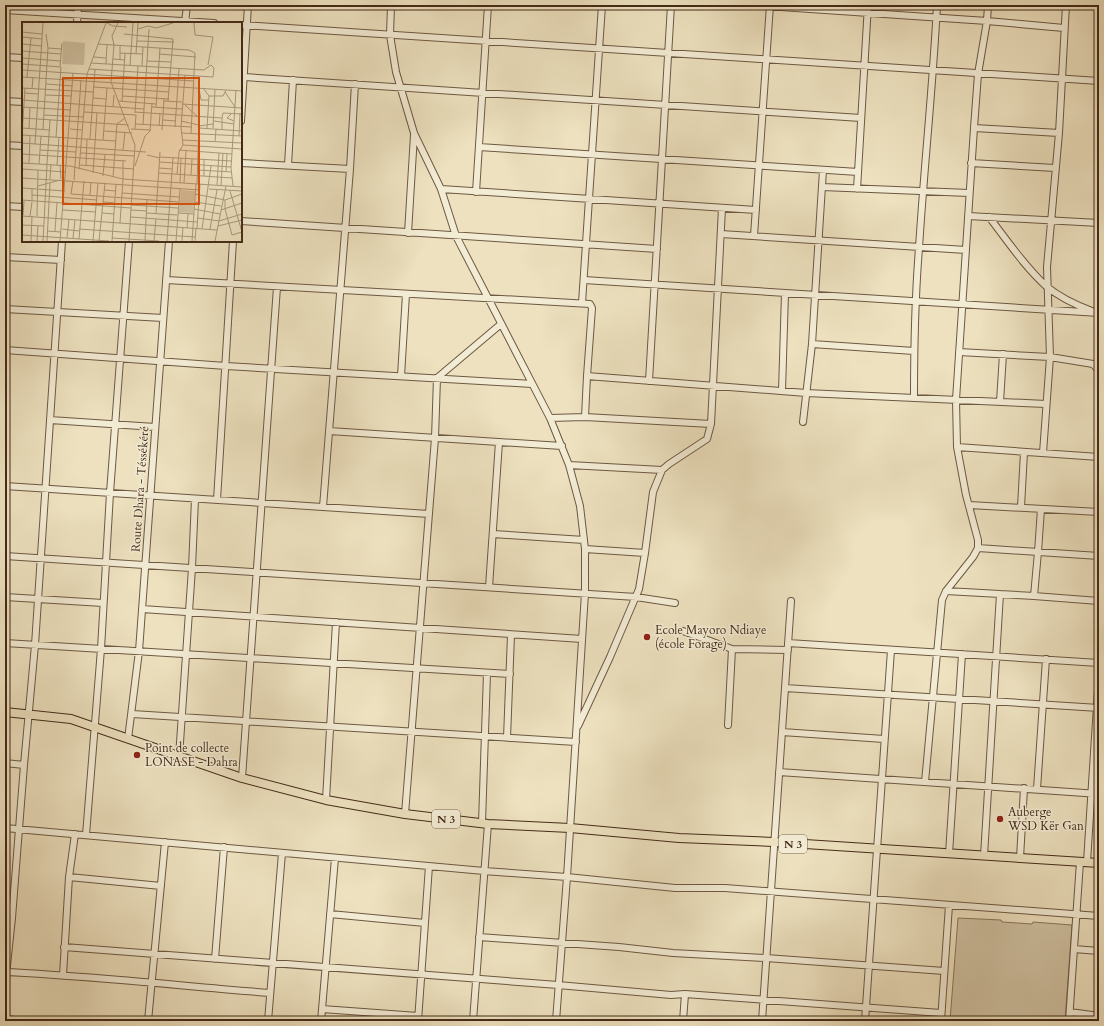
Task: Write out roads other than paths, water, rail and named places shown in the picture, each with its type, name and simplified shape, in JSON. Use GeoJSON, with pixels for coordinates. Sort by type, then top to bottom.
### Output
{"type":"FeatureCollection","features":[{"type":"Feature","properties":{"kind":"main road","name":"N 3"},"geometry":{"type":"LineString","coordinates":[[5,712],[71,719],[95,726],[128,739],[242,778],[326,800],[405,814],[485,823],[570,828],[679,838],[774,842],[1099,863]]}},
{"type":"Feature","properties":{"kind":"street"},"geometry":{"type":"LineString","coordinates":[[77,22],[78,5]]}},
{"type":"Feature","properties":{"kind":"street"},"geometry":{"type":"LineString","coordinates":[[5,10],[78,14],[145,21],[186,22],[187,5]]}},
{"type":"Feature","properties":{"kind":"street"},"geometry":{"type":"LineString","coordinates":[[242,104],[244,77],[244,25],[248,5]]}},
{"type":"Feature","properties":{"kind":"street"},"geometry":{"type":"LineString","coordinates":[[391,5],[390,35],[396,72],[414,133],[441,190],[456,236],[550,418],[569,466],[580,506],[585,549],[585,593],[567,877],[556,1021]]}},
{"type":"Feature","properties":{"kind":"street"},"geometry":{"type":"LineString","coordinates":[[476,192],[488,5]]}},
{"type":"Feature","properties":{"kind":"street"},"geometry":{"type":"LineString","coordinates":[[582,304],[602,5]]}},
{"type":"Feature","properties":{"kind":"street"},"geometry":{"type":"LineString","coordinates":[[649,381],[671,5]]}},
{"type":"Feature","properties":{"kind":"street"},"geometry":{"type":"LineString","coordinates":[[752,5],[936,17],[1064,28]]}},
{"type":"Feature","properties":{"kind":"street"},"geometry":{"type":"LineString","coordinates":[[857,189],[868,5]]}},
{"type":"Feature","properties":{"kind":"street"},"geometry":{"type":"LineString","coordinates":[[914,397],[914,351],[919,247],[937,5]]}},
{"type":"Feature","properties":{"kind":"street"},"geometry":{"type":"LineString","coordinates":[[925,782],[942,600],[946,591],[973,557],[978,548],[978,540],[968,505],[957,447],[956,400],[978,74],[988,5]]}},
{"type":"Feature","properties":{"kind":"street"},"geometry":{"type":"LineString","coordinates":[[1043,453],[1050,357],[1047,309],[1047,267],[1059,132],[1066,5]]}},
{"type":"Feature","properties":{"kind":"street"},"geometry":{"type":"LineString","coordinates":[[754,236],[770,6]]}},
{"type":"Feature","properties":{"kind":"street"},"geometry":{"type":"LineString","coordinates":[[244,25],[1099,81]]}},
{"type":"Feature","properties":{"kind":"street"},"geometry":{"type":"LineString","coordinates":[[5,57],[22,58]]}},
{"type":"Feature","properties":{"kind":"street"},"geometry":{"type":"LineString","coordinates":[[244,77],[861,118]]}},
{"type":"Feature","properties":{"kind":"street"},"geometry":{"type":"LineString","coordinates":[[288,165],[293,80]]}},
{"type":"Feature","properties":{"kind":"street"},"geometry":{"type":"LineString","coordinates":[[323,507],[350,169],[355,84]]}},
{"type":"Feature","properties":{"kind":"street"},"geometry":{"type":"LineString","coordinates":[[5,101],[22,102]]}},
{"type":"Feature","properties":{"kind":"street"},"geometry":{"type":"LineString","coordinates":[[974,128],[1059,132]]}},
{"type":"Feature","properties":{"kind":"street"},"geometry":{"type":"LineString","coordinates":[[408,233],[414,133]]}},
{"type":"Feature","properties":{"kind":"street"},"geometry":{"type":"LineString","coordinates":[[5,145],[22,146]]}},
{"type":"Feature","properties":{"kind":"street"},"geometry":{"type":"LineString","coordinates":[[479,147],[858,172]]}},
{"type":"Feature","properties":{"kind":"street"},"geometry":{"type":"LineString","coordinates":[[242,163],[350,169]]}},
{"type":"Feature","properties":{"kind":"street"},"geometry":{"type":"LineString","coordinates":[[971,163],[1055,168]]}},
{"type":"Feature","properties":{"kind":"street"},"geometry":{"type":"LineString","coordinates":[[803,422],[812,344],[823,170]]}},
{"type":"Feature","properties":{"kind":"street"},"geometry":{"type":"LineString","coordinates":[[822,187],[969,193]]}},
{"type":"Feature","properties":{"kind":"street"},"geometry":{"type":"LineString","coordinates":[[441,190],[756,210]]}},
{"type":"Feature","properties":{"kind":"street"},"geometry":{"type":"LineString","coordinates":[[5,206],[22,207]]}},
{"type":"Feature","properties":{"kind":"street"},"geometry":{"type":"LineString","coordinates":[[576,729],[610,657],[639,589],[653,492],[662,470],[707,439],[711,424],[722,208]]}},
{"type":"Feature","properties":{"kind":"street"},"geometry":{"type":"LineString","coordinates":[[968,216],[1099,223]]}},
{"type":"Feature","properties":{"kind":"street"},"geometry":{"type":"LineString","coordinates":[[989,217],[1033,272],[1047,287],[1075,304],[1098,313]]}},
{"type":"Feature","properties":{"kind":"street"},"geometry":{"type":"LineString","coordinates":[[242,222],[657,249]]}},
{"type":"Feature","properties":{"kind":"street"},"geometry":{"type":"LineString","coordinates":[[721,234],[966,250]]}},
{"type":"Feature","properties":{"kind":"street"},"geometry":{"type":"LineString","coordinates":[[5,984],[35,645],[62,242]]}},
{"type":"Feature","properties":{"kind":"street"},"geometry":{"type":"LineString","coordinates":[[86,835],[101,649],[110,493],[128,242]]}},
{"type":"Feature","properties":{"kind":"street","name":"Route Dhara - Téssékéré"},"geometry":{"type":"LineString","coordinates":[[128,739],[139,651],[169,242]]}},
{"type":"Feature","properties":{"kind":"street"},"geometry":{"type":"LineString","coordinates":[[217,500],[233,242]]}},
{"type":"Feature","properties":{"kind":"street"},"geometry":{"type":"LineString","coordinates":[[5,256],[61,260]]}},
{"type":"Feature","properties":{"kind":"street"},"geometry":{"type":"LineString","coordinates":[[166,280],[590,304],[592,308],[585,417]]}},
{"type":"Feature","properties":{"kind":"street"},"geometry":{"type":"LineString","coordinates":[[584,280],[1098,313]]}},
{"type":"Feature","properties":{"kind":"street"},"geometry":{"type":"LineString","coordinates":[[242,778],[277,287]]}},
{"type":"Feature","properties":{"kind":"street"},"geometry":{"type":"LineString","coordinates":[[782,391],[785,293]]}},
{"type":"Feature","properties":{"kind":"street"},"geometry":{"type":"LineString","coordinates":[[401,376],[406,294]]}},
{"type":"Feature","properties":{"kind":"street"},"geometry":{"type":"LineString","coordinates":[[5,309],[164,318]]}},
{"type":"Feature","properties":{"kind":"street"},"geometry":{"type":"LineString","coordinates":[[405,814],[435,438],[438,378],[501,324]]}},
{"type":"Feature","properties":{"kind":"street"},"geometry":{"type":"LineString","coordinates":[[812,344],[914,351]]}},
{"type":"Feature","properties":{"kind":"street"},"geometry":{"type":"LineString","coordinates":[[5,350],[160,360],[226,366],[532,384]]}},
{"type":"Feature","properties":{"kind":"street"},"geometry":{"type":"LineString","coordinates":[[959,352],[1050,357],[1093,364],[1099,371]]}},
{"type":"Feature","properties":{"kind":"street"},"geometry":{"type":"LineString","coordinates":[[1000,402],[1003,354]]}},
{"type":"Feature","properties":{"kind":"street"},"geometry":{"type":"LineString","coordinates":[[587,376],[806,393],[1046,404]]}},
{"type":"Feature","properties":{"kind":"street"},"geometry":{"type":"LineString","coordinates":[[550,418],[585,417],[711,424]]}},
{"type":"Feature","properties":{"kind":"street"},"geometry":{"type":"LineString","coordinates":[[50,420],[155,427]]}},
{"type":"Feature","properties":{"kind":"street"},"geometry":{"type":"LineString","coordinates":[[329,431],[562,446]]}},
{"type":"Feature","properties":{"kind":"street"},"geometry":{"type":"LineString","coordinates":[[489,587],[499,442]]}},
{"type":"Feature","properties":{"kind":"street"},"geometry":{"type":"LineString","coordinates":[[957,447],[1099,457]]}},
{"type":"Feature","properties":{"kind":"street"},"geometry":{"type":"LineString","coordinates":[[1021,508],[1024,452]]}},
{"type":"Feature","properties":{"kind":"street"},"geometry":{"type":"LineString","coordinates":[[569,466],[662,470]]}},
{"type":"Feature","properties":{"kind":"street"},"geometry":{"type":"LineString","coordinates":[[5,486],[429,514]]}},
{"type":"Feature","properties":{"kind":"street"},"geometry":{"type":"LineString","coordinates":[[179,757],[192,568],[195,499]]}},
{"type":"Feature","properties":{"kind":"street"},"geometry":{"type":"LineString","coordinates":[[968,505],[1099,512]]}},
{"type":"Feature","properties":{"kind":"street"},"geometry":{"type":"LineString","coordinates":[[1034,596],[1041,509]]}},
{"type":"Feature","properties":{"kind":"street"},"geometry":{"type":"LineString","coordinates":[[493,534],[584,540]]}},
{"type":"Feature","properties":{"kind":"street"},"geometry":{"type":"LineString","coordinates":[[978,548],[1099,556]]}},
{"type":"Feature","properties":{"kind":"street"},"geometry":{"type":"LineString","coordinates":[[585,549],[645,553]]}},
{"type":"Feature","properties":{"kind":"street"},"geometry":{"type":"LineString","coordinates":[[5,556],[585,593],[636,597],[675,603]]}},
{"type":"Feature","properties":{"kind":"street"},"geometry":{"type":"LineString","coordinates":[[946,591],[1099,601]]}},
{"type":"Feature","properties":{"kind":"street"},"geometry":{"type":"LineString","coordinates":[[984,856],[1000,594]]}},
{"type":"Feature","properties":{"kind":"street"},"geometry":{"type":"LineString","coordinates":[[5,597],[103,603]]}},
{"type":"Feature","properties":{"kind":"street"},"geometry":{"type":"LineString","coordinates":[[762,1021],[791,601]]}},
{"type":"Feature","properties":{"kind":"street"},"geometry":{"type":"LineString","coordinates":[[142,609],[582,640]]}},
{"type":"Feature","properties":{"kind":"street"},"geometry":{"type":"LineString","coordinates":[[326,800],[336,622]]}},
{"type":"Feature","properties":{"kind":"street"},"geometry":{"type":"LineString","coordinates":[[683,631],[732,649],[788,646],[937,652],[1099,663]]}},
{"type":"Feature","properties":{"kind":"street"},"geometry":{"type":"LineString","coordinates":[[507,738],[511,635]]}},
{"type":"Feature","properties":{"kind":"street"},"geometry":{"type":"LineString","coordinates":[[5,643],[510,674]]}},
{"type":"Feature","properties":{"kind":"street"},"geometry":{"type":"LineString","coordinates":[[728,725],[732,649]]}},
{"type":"Feature","properties":{"kind":"street"},"geometry":{"type":"LineString","coordinates":[[865,1021],[891,650]]}},
{"type":"Feature","properties":{"kind":"street"},"geometry":{"type":"LineString","coordinates":[[949,854],[962,654]]}},
{"type":"Feature","properties":{"kind":"street"},"geometry":{"type":"LineString","coordinates":[[1037,789],[1046,659]]}},
{"type":"Feature","properties":{"kind":"street"},"geometry":{"type":"LineString","coordinates":[[473,1021],[484,871],[484,736],[487,673]]}},
{"type":"Feature","properties":{"kind":"street"},"geometry":{"type":"LineString","coordinates":[[1069,1021],[1076,914],[1096,752],[1099,674]]}},
{"type":"Feature","properties":{"kind":"street"},"geometry":{"type":"LineString","coordinates":[[785,688],[1098,708]]}},
{"type":"Feature","properties":{"kind":"street"},"geometry":{"type":"LineString","coordinates":[[132,714],[576,742]]}},
{"type":"Feature","properties":{"kind":"street"},"geometry":{"type":"LineString","coordinates":[[782,732],[884,739]]}},
{"type":"Feature","properties":{"kind":"street"},"geometry":{"type":"LineString","coordinates":[[5,763],[24,764]]}},
{"type":"Feature","properties":{"kind":"street"},"geometry":{"type":"LineString","coordinates":[[779,772],[1099,794]]}},
{"type":"Feature","properties":{"kind":"street"},"geometry":{"type":"LineString","coordinates":[[1020,858],[1024,788]]}},
{"type":"Feature","properties":{"kind":"street"},"geometry":{"type":"LineString","coordinates":[[5,828],[484,871],[567,877],[675,888],[725,888],[1099,916]]}},
{"type":"Feature","properties":{"kind":"street"},"geometry":{"type":"LineString","coordinates":[[63,975],[69,877],[76,834]]}},
{"type":"Feature","properties":{"kind":"street"},"geometry":{"type":"LineString","coordinates":[[148,1021],[165,842]]}},
{"type":"Feature","properties":{"kind":"street"},"geometry":{"type":"LineString","coordinates":[[215,959],[224,848]]}},
{"type":"Feature","properties":{"kind":"street"},"geometry":{"type":"LineString","coordinates":[[268,1021],[282,853]]}},
{"type":"Feature","properties":{"kind":"street"},"geometry":{"type":"LineString","coordinates":[[321,1021],[335,858]]}},
{"type":"Feature","properties":{"kind":"street"},"geometry":{"type":"LineString","coordinates":[[322,1009],[418,1019],[429,866]]}},
{"type":"Feature","properties":{"kind":"street"},"geometry":{"type":"LineString","coordinates":[[69,877],[161,886]]}},
{"type":"Feature","properties":{"kind":"street"},"geometry":{"type":"LineString","coordinates":[[941,1021],[949,905]]}},
{"type":"Feature","properties":{"kind":"street"},"geometry":{"type":"LineString","coordinates":[[330,914],[425,923]]}},
{"type":"Feature","properties":{"kind":"street"},"geometry":{"type":"LineString","coordinates":[[5,918],[12,918]]}},
{"type":"Feature","properties":{"kind":"street"},"geometry":{"type":"LineString","coordinates":[[479,937],[673,953],[944,971]]}},
{"type":"Feature","properties":{"kind":"street"},"geometry":{"type":"LineString","coordinates":[[64,947],[558,984],[671,995],[685,994],[941,1013]]}},
{"type":"Feature","properties":{"kind":"street"},"geometry":{"type":"LineString","coordinates":[[1074,950],[1099,951]]}},
{"type":"Feature","properties":{"kind":"street"},"geometry":{"type":"LineString","coordinates":[[6,972],[63,975],[270,994]]}},
{"type":"Feature","properties":{"kind":"street"},"geometry":{"type":"LineString","coordinates":[[684,1021],[685,994]]}},
{"type":"Feature","properties":{"kind":"street"},"geometry":{"type":"LineString","coordinates":[[1070,1012],[1099,1016]]}},
{"type":"Feature","properties":{"kind":"street"},"geometry":{"type":"LineString","coordinates":[[5,1019],[25,1021]]}},
{"type":"Feature","properties":{"kind":"place","name":"Ecole Mayoro Ndiaye (école Forage)"},"geometry":{"type":"Point","coordinates":[647,637]}},
{"type":"Feature","properties":{"kind":"place","name":"Point de collecte LONASE - Dahra"},"geometry":{"type":"Point","coordinates":[137,755]}},
{"type":"Feature","properties":{"kind":"place","name":"Auberge WSD Kër Gan"},"geometry":{"type":"Point","coordinates":[1000,819]}}]}
